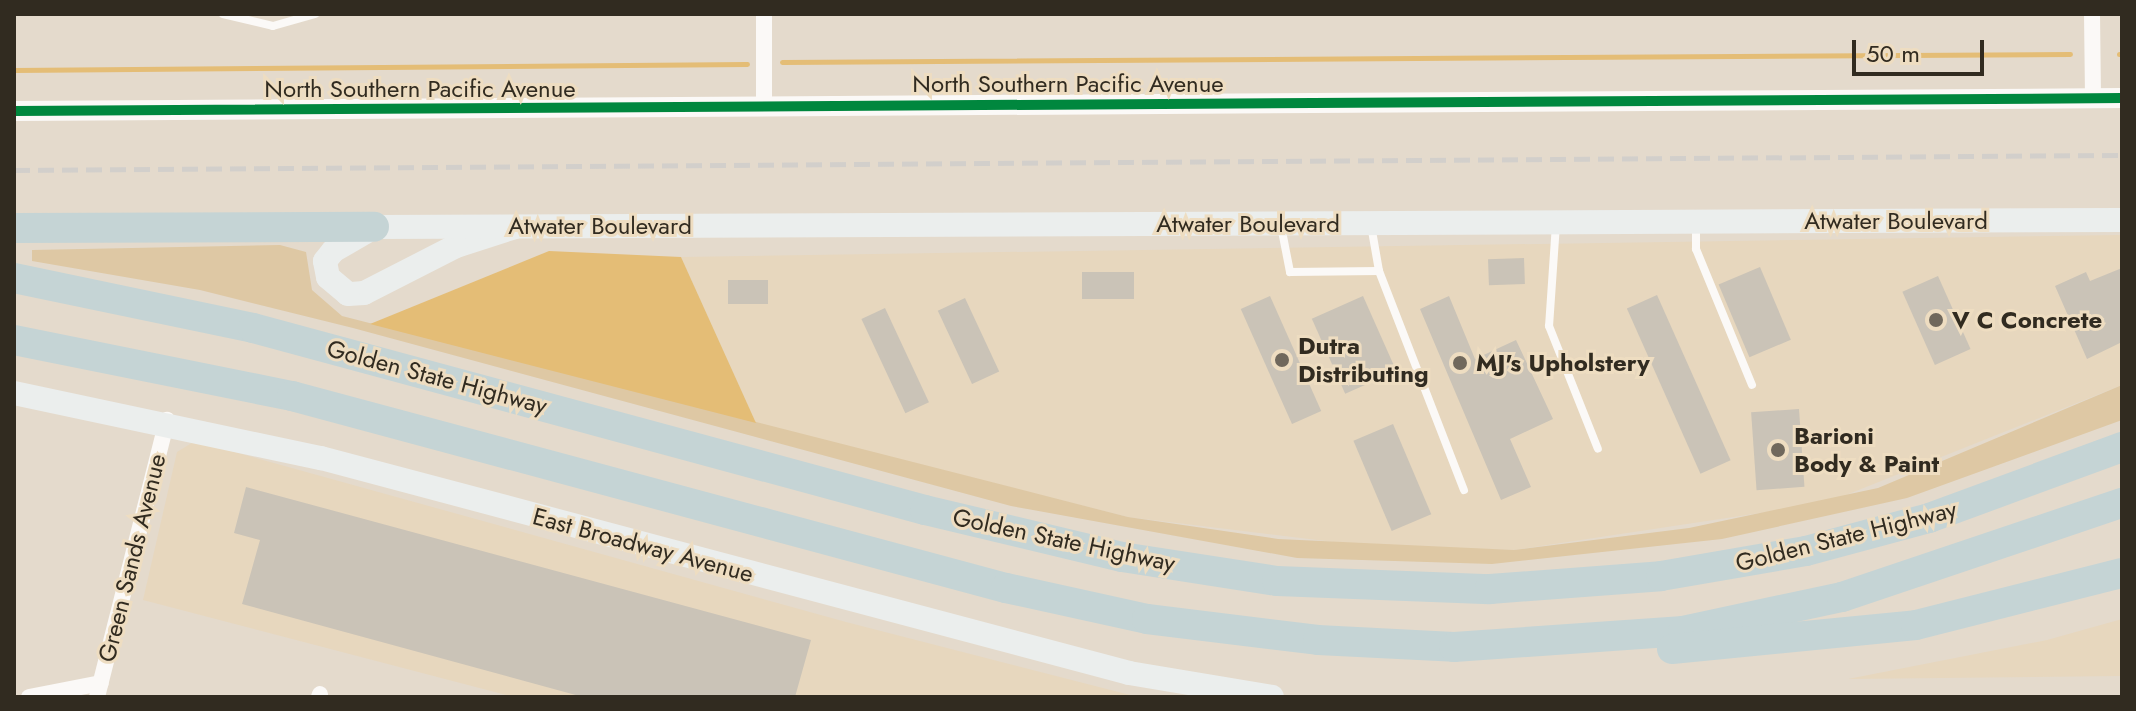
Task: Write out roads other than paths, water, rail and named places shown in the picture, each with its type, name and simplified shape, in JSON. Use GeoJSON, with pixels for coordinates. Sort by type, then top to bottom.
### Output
{"type":"FeatureCollection","features":[{"type":"Feature","properties":{"kind":"highway"},"geometry":{"type":"LineString","coordinates":[[14,228],[374,227]]}},
{"type":"Feature","properties":{"kind":"highway","name":"Golden State Highway"},"geometry":{"type":"LineString","coordinates":[[14,278],[253,328],[925,510],[1122,557],[1277,581],[1490,589],[1661,576],[1806,551],[1929,518],[2122,447]]}},
{"type":"Feature","properties":{"kind":"highway"},"geometry":{"type":"LineString","coordinates":[[14,340],[292,396],[921,566],[1147,619],[1454,647],[1637,651],[1853,634],[1991,612],[2122,573]]}},
{"type":"Feature","properties":{"kind":"highway"},"geometry":{"type":"LineString","coordinates":[[1454,647],[1683,631],[1762,616],[1956,563],[2122,503]]}},
{"type":"Feature","properties":{"kind":"main road","name":"Atwater Boulevard"},"geometry":{"type":"LineString","coordinates":[[374,227],[2122,220]]}},
{"type":"Feature","properties":{"kind":"main road"},"geometry":{"type":"LineString","coordinates":[[374,227],[325,261],[328,277],[348,294],[515,227]]}},
{"type":"Feature","properties":{"kind":"main road","name":"East Broadway Avenue"},"geometry":{"type":"LineString","coordinates":[[14,393],[167,420],[1169,689],[1272,697]]}},
{"type":"Feature","properties":{"kind":"street"},"geometry":{"type":"LineString","coordinates":[[764,14],[764,106]]}},
{"type":"Feature","properties":{"kind":"street"},"geometry":{"type":"LineString","coordinates":[[2092,14],[2093,98]]}},
{"type":"Feature","properties":{"kind":"street","name":"North Southern Pacific Avenue"},"geometry":{"type":"LineString","coordinates":[[14,111],[2122,98]]}},
{"type":"Feature","properties":{"kind":"street","name":"Green Sands Avenue"},"geometry":{"type":"LineString","coordinates":[[99,690],[167,420]]}},
{"type":"Feature","properties":{"kind":"street"},"geometry":{"type":"LineString","coordinates":[[29,697],[99,690]]}},
{"type":"Feature","properties":{"kind":"lane"},"geometry":{"type":"LineString","coordinates":[[223,14],[273,26],[315,14]]}},
{"type":"Feature","properties":{"kind":"lane"},"geometry":{"type":"LineString","coordinates":[[1696,222],[1696,249],[1752,385]]}},
{"type":"Feature","properties":{"kind":"lane"},"geometry":{"type":"LineString","coordinates":[[1556,223],[1549,326],[1598,449]]}},
{"type":"Feature","properties":{"kind":"lane"},"geometry":{"type":"LineString","coordinates":[[1281,224],[1290,272],[1379,271]]}},
{"type":"Feature","properties":{"kind":"lane"},"geometry":{"type":"LineString","coordinates":[[1371,224],[1379,271],[1464,490]]}},
{"type":"Feature","properties":{"kind":"waterway"},"geometry":{"type":"LineString","coordinates":[[782,62],[2070,54]]}},
{"type":"Feature","properties":{"kind":"waterway"},"geometry":{"type":"LineString","coordinates":[[14,70],[747,64]]}},
{"type":"Feature","properties":{"kind":"railway"},"geometry":{"type":"LineString","coordinates":[[14,170],[2122,155]]}},
{"type":"Feature","properties":{"kind":"place","name":"V C Concrete"},"geometry":{"type":"Point","coordinates":[1936,320]}},
{"type":"Feature","properties":{"kind":"place","name":"Dutra Distributing"},"geometry":{"type":"Point","coordinates":[1282,360]}},
{"type":"Feature","properties":{"kind":"place","name":"MJ's Upholstery"},"geometry":{"type":"Point","coordinates":[1460,363]}},
{"type":"Feature","properties":{"kind":"place","name":"Barioni Body & Paint"},"geometry":{"type":"Point","coordinates":[1778,450]}}]}
